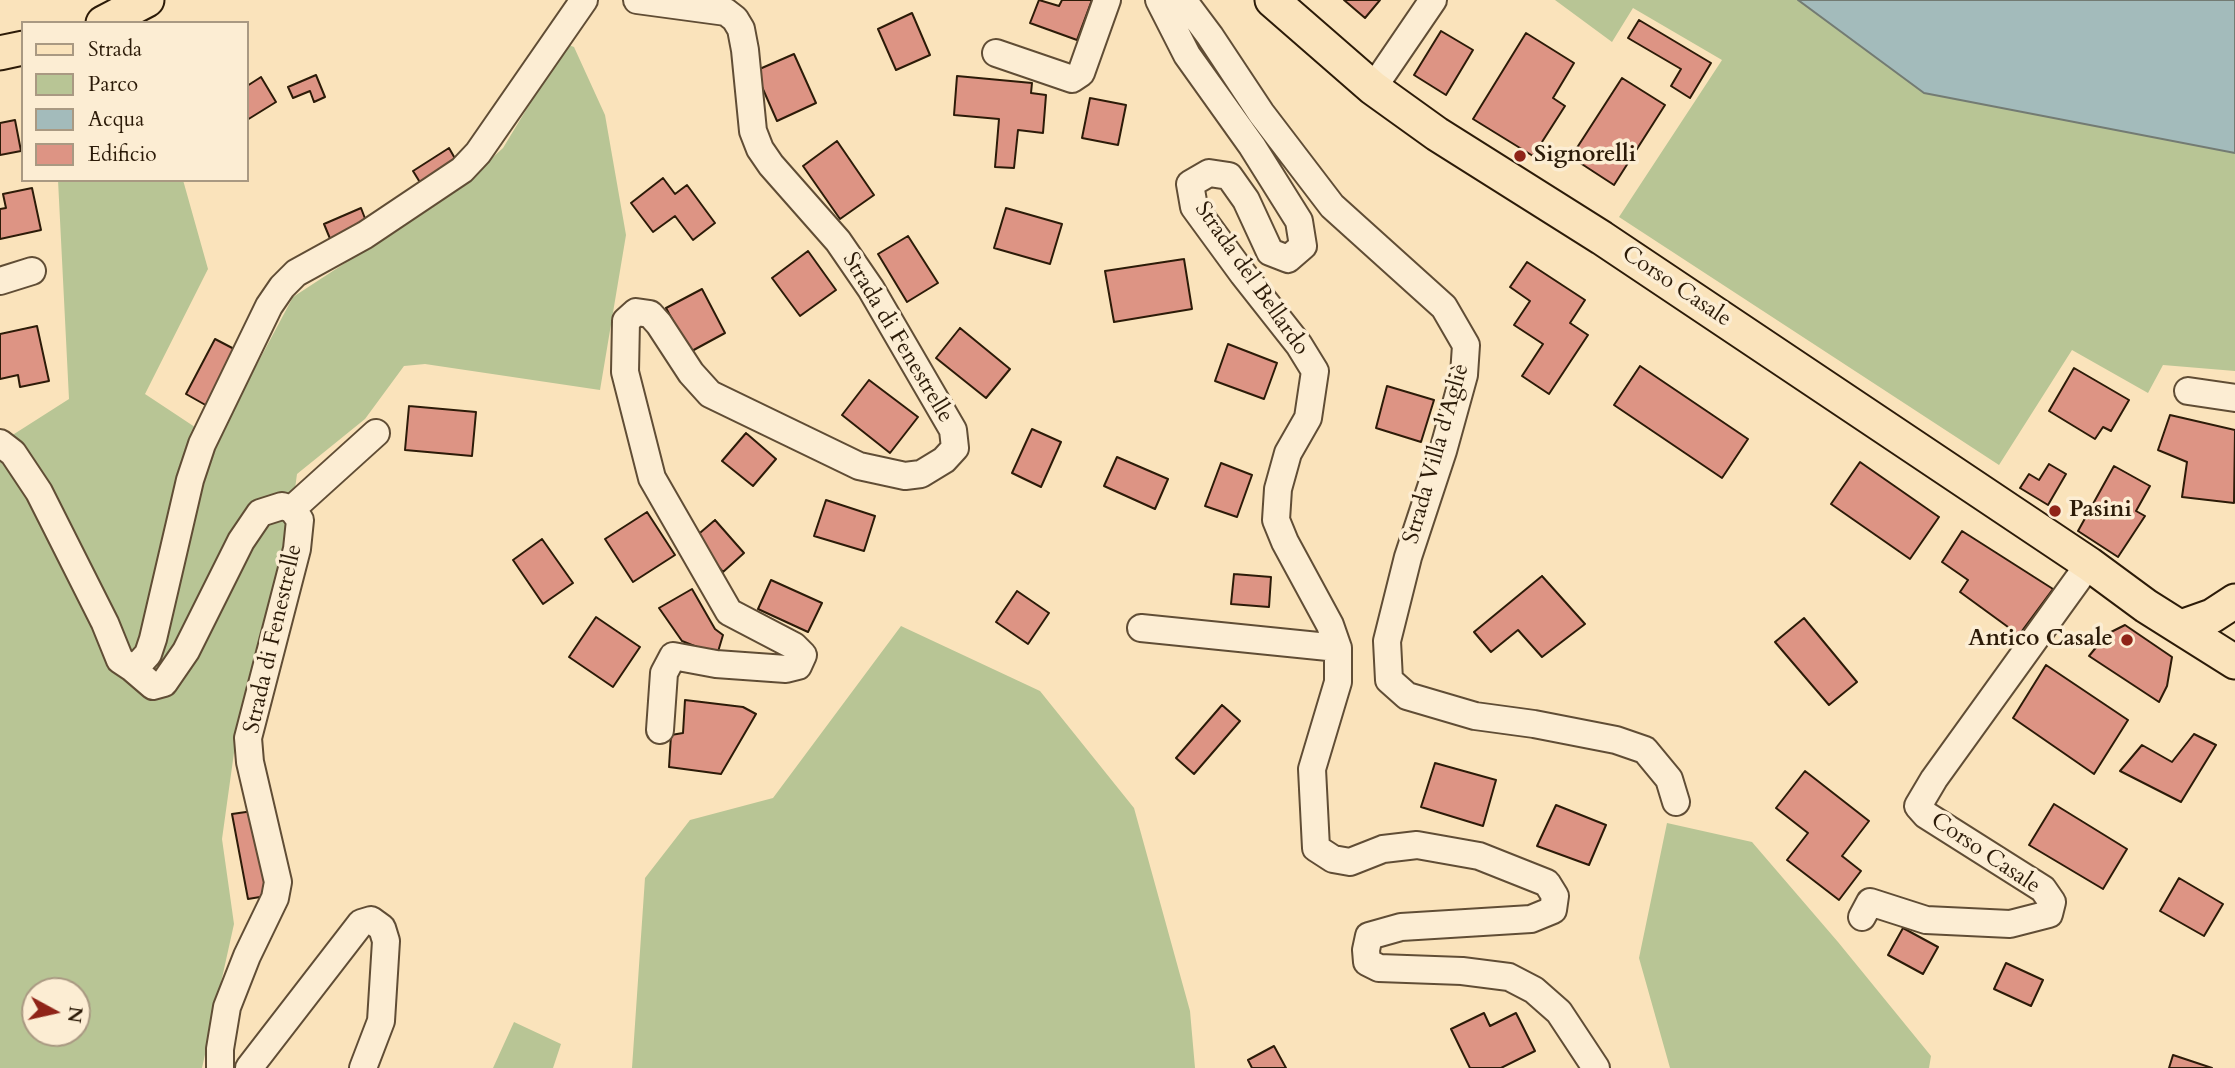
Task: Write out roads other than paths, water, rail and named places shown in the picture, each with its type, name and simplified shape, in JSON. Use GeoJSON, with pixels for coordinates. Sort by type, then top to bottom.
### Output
{"type":"FeatureCollection","features":[{"type":"Feature","properties":{"kind":"main road"},"geometry":{"type":"LineString","coordinates":[[107,21],[146,0]]}},
{"type":"Feature","properties":{"kind":"main road","name":"Corso Casale"},"geometry":{"type":"LineString","coordinates":[[1272,0],[1373,88],[1437,134],[1602,238],[2089,564],[2146,606],[2235,662]]}},
{"type":"Feature","properties":{"kind":"main road"},"geometry":{"type":"LineString","coordinates":[[0,53],[21,48]]}},
{"type":"Feature","properties":{"kind":"main road"},"geometry":{"type":"LineString","coordinates":[[2181,627],[2212,616],[2235,601]]}},
{"type":"Feature","properties":{"kind":"street"},"geometry":{"type":"LineString","coordinates":[[132,668],[148,654],[153,639],[190,480],[202,444],[269,306],[296,273],[365,234],[462,170],[478,153],[584,0]]}},
{"type":"Feature","properties":{"kind":"street","name":"Strada di Fenestrelle"},"geometry":{"type":"LineString","coordinates":[[637,0],[726,12],[735,19],[741,29],[753,131],[760,149],[838,242],[871,289],[953,430],[955,448],[944,460],[921,474],[905,477],[859,466],[710,394],[691,373],[650,314],[635,312],[626,321],[625,372],[652,478],[729,612],[794,646],[803,655],[798,666],[786,669],[716,664],[673,656],[664,673],[660,730]]}},
{"type":"Feature","properties":{"kind":"street"},"geometry":{"type":"LineString","coordinates":[[996,53],[1072,79],[1081,73],[1107,0]]}},
{"type":"Feature","properties":{"kind":"street","name":"Strada del Bellardo"},"geometry":{"type":"LineString","coordinates":[[1159,0],[1187,55],[1252,146],[1299,221],[1303,246],[1288,259],[1270,252],[1246,200],[1229,176],[1209,173],[1190,184],[1194,207],[1315,370],[1308,418],[1289,453],[1278,489],[1276,520],[1330,625],[1338,648],[1338,682],[1312,769],[1316,848],[1333,859],[1350,862],[1383,849],[1417,845],[1479,856],[1547,883],[1555,896],[1553,910],[1531,919],[1401,927],[1369,936],[1367,962],[1379,968],[1462,971],[1509,977],[1534,990],[1559,1012],[1590,1066]]}},
{"type":"Feature","properties":{"kind":"street","name":"Strada Villa d'Agliè"},"geometry":{"type":"LineString","coordinates":[[1184,0],[1261,113],[1332,206],[1444,307],[1466,345],[1460,388],[1443,451],[1408,557],[1387,641],[1389,680],[1407,696],[1475,716],[1616,740],[1645,750],[1669,779],[1676,802]]}},
{"type":"Feature","properties":{"kind":"street"},"geometry":{"type":"LineString","coordinates":[[1373,88],[1433,0]]}},
{"type":"Feature","properties":{"kind":"street"},"geometry":{"type":"LineString","coordinates":[[0,281],[32,271]]}},
{"type":"Feature","properties":{"kind":"street"},"geometry":{"type":"LineString","coordinates":[[2188,391],[2235,398]]}},
{"type":"Feature","properties":{"kind":"street"},"geometry":{"type":"LineString","coordinates":[[0,443],[13,453],[39,492],[105,623],[120,660],[153,686],[164,683],[186,651],[241,541],[260,513],[282,506],[292,509],[376,433]]}},
{"type":"Feature","properties":{"kind":"street","name":"Strada di Fenestrelle"},"geometry":{"type":"LineString","coordinates":[[220,1068],[220,1049],[228,1007],[247,956],[275,898],[278,883],[250,762],[248,738],[297,549],[300,520],[292,509]]}},
{"type":"Feature","properties":{"kind":"street","name":"Corso Casale"},"geometry":{"type":"LineString","coordinates":[[1862,917],[1870,902],[1926,920],[2010,924],[2049,915],[2052,902],[2043,889],[1926,815],[1918,806],[1934,779],[2089,564]]}},
{"type":"Feature","properties":{"kind":"street"},"geometry":{"type":"LineString","coordinates":[[1140,628],[1338,648]]}},
{"type":"Feature","properties":{"kind":"street"},"geometry":{"type":"LineString","coordinates":[[249,1068],[361,923],[371,920],[382,928],[387,941],[381,1021],[363,1068]]}},
{"type":"Feature","properties":{"kind":"water"},"geometry":{"type":"Polygon","coordinates":[[[1798,0],[2235,0],[2235,153],[1924,93],[1798,0]]]}},
{"type":"Feature","properties":{"kind":"place","name":"Signorelli"},"geometry":{"type":"Point","coordinates":[1520,156]}},
{"type":"Feature","properties":{"kind":"place","name":"Pasini"},"geometry":{"type":"Point","coordinates":[2055,511]}},
{"type":"Feature","properties":{"kind":"place","name":"Antico Casale"},"geometry":{"type":"Point","coordinates":[2127,640]}}]}
